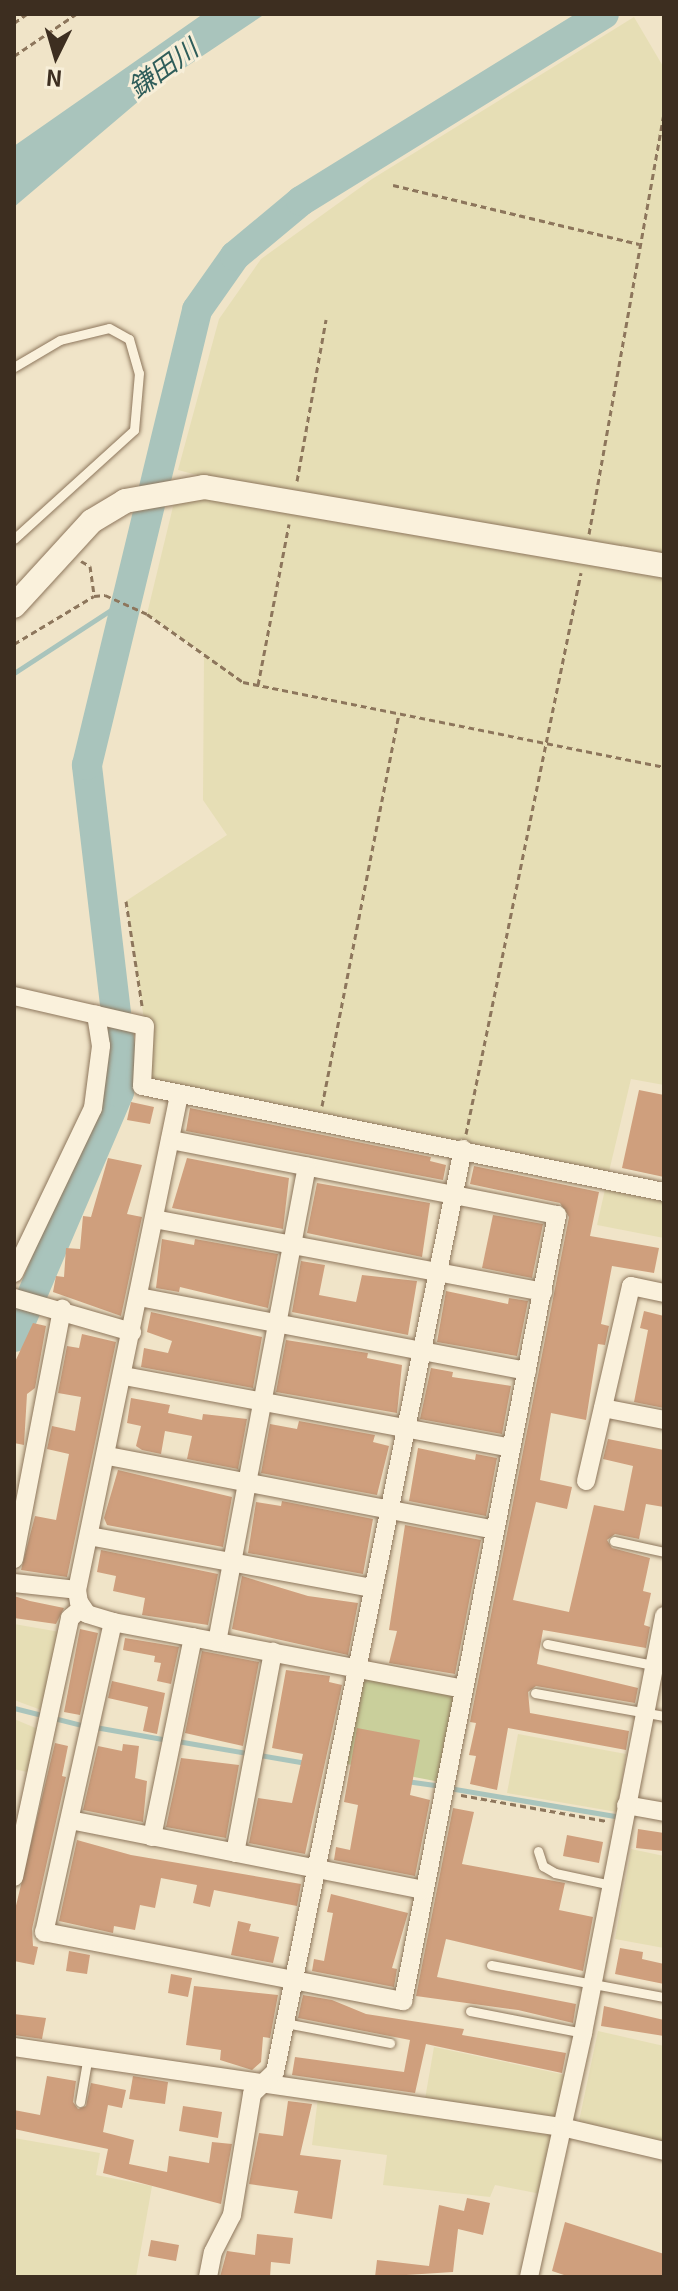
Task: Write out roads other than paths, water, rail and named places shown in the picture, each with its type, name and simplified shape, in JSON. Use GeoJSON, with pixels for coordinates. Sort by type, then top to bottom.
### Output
{"type":"FeatureCollection","features":[{"type":"Feature","properties":{"kind":"street"},"geometry":{"type":"LineString","coordinates":[[14,606],[66,545],[92,521],[130,500],[163,492],[228,488],[664,566]]}},
{"type":"Feature","properties":{"kind":"street"},"geometry":{"type":"LineString","coordinates":[[14,996],[145,1026],[142,1086],[664,1192]]}},
{"type":"Feature","properties":{"kind":"street"},"geometry":{"type":"LineString","coordinates":[[14,1273],[93,1108],[101,1046],[101,1015]]}},
{"type":"Feature","properties":{"kind":"street"},"geometry":{"type":"LineString","coordinates":[[14,1877],[70,1618],[79,1599],[89,1536],[108,1456],[179,1095]]}},
{"type":"Feature","properties":{"kind":"street"},"geometry":{"type":"LineString","coordinates":[[113,1622],[44,1932],[403,2001],[557,1215],[170,1140]]}},
{"type":"Feature","properties":{"kind":"street"},"geometry":{"type":"LineString","coordinates":[[208,2277],[213,2252],[232,2215],[252,2094],[275,2072],[463,1149]]}},
{"type":"Feature","properties":{"kind":"street"},"geometry":{"type":"LineString","coordinates":[[217,1642],[307,1166]]}},
{"type":"Feature","properties":{"kind":"street"},"geometry":{"type":"LineString","coordinates":[[154,1219],[543,1292]]}},
{"type":"Feature","properties":{"kind":"street"},"geometry":{"type":"LineString","coordinates":[[586,1481],[631,1286],[664,1293]]}},
{"type":"Feature","properties":{"kind":"street"},"geometry":{"type":"LineString","coordinates":[[139,1297],[527,1371]]}},
{"type":"Feature","properties":{"kind":"street"},"geometry":{"type":"LineString","coordinates":[[14,1298],[62,1309],[132,1332]]}},
{"type":"Feature","properties":{"kind":"street"},"geometry":{"type":"LineString","coordinates":[[14,1559],[62,1309]]}},
{"type":"Feature","properties":{"kind":"street"},"geometry":{"type":"LineString","coordinates":[[124,1376],[511,1448]]}},
{"type":"Feature","properties":{"kind":"street"},"geometry":{"type":"LineString","coordinates":[[603,1408],[664,1420]]}},
{"type":"Feature","properties":{"kind":"street"},"geometry":{"type":"LineString","coordinates":[[108,1456],[495,1530]]}},
{"type":"Feature","properties":{"kind":"street"},"geometry":{"type":"LineString","coordinates":[[89,1536],[373,1588]]}},
{"type":"Feature","properties":{"kind":"street"},"geometry":{"type":"LineString","coordinates":[[14,1583],[79,1599],[113,1622],[464,1689]]}},
{"type":"Feature","properties":{"kind":"street"},"geometry":{"type":"LineString","coordinates":[[529,2277],[583,2033],[664,1616]]}},
{"type":"Feature","properties":{"kind":"street"},"geometry":{"type":"LineString","coordinates":[[152,1837],[193,1637]]}},
{"type":"Feature","properties":{"kind":"street"},"geometry":{"type":"LineString","coordinates":[[235,1853],[273,1652]]}},
{"type":"Feature","properties":{"kind":"street"},"geometry":{"type":"LineString","coordinates":[[624,1814],[664,1812]]}},
{"type":"Feature","properties":{"kind":"street"},"geometry":{"type":"LineString","coordinates":[[70,1820],[423,1890]]}},
{"type":"Feature","properties":{"kind":"street"},"geometry":{"type":"LineString","coordinates":[[14,2047],[88,2055],[262,2084],[562,2127],[664,2151]]}},
{"type":"Feature","properties":{"kind":"lane"},"geometry":{"type":"LineString","coordinates":[[14,367],[60,340],[109,328],[129,339],[139,373],[134,430],[14,539]]}},
{"type":"Feature","properties":{"kind":"lane"},"geometry":{"type":"LineString","coordinates":[[614,1541],[664,1552]]}},
{"type":"Feature","properties":{"kind":"lane"},"geometry":{"type":"LineString","coordinates":[[547,1644],[653,1665]]}},
{"type":"Feature","properties":{"kind":"lane"},"geometry":{"type":"LineString","coordinates":[[535,1693],[664,1716]]}},
{"type":"Feature","properties":{"kind":"lane"},"geometry":{"type":"LineString","coordinates":[[538,1851],[543,1866],[555,1873],[611,1885]]}},
{"type":"Feature","properties":{"kind":"lane"},"geometry":{"type":"LineString","coordinates":[[491,1965],[664,1997]]}},
{"type":"Feature","properties":{"kind":"lane"},"geometry":{"type":"LineString","coordinates":[[470,2011],[583,2033]]}},
{"type":"Feature","properties":{"kind":"lane"},"geometry":{"type":"LineString","coordinates":[[285,2023],[390,2043]]}},
{"type":"Feature","properties":{"kind":"lane"},"geometry":{"type":"LineString","coordinates":[[80,2102],[88,2055]]}},
{"type":"Feature","properties":{"kind":"water","name":"鎌田川"},"geometry":{"type":"Polygon","coordinates":[[[203,14],[265,14],[153,89],[14,207],[14,146],[203,14]]]}},
{"type":"Feature","properties":{"kind":"waterway"},"geometry":{"type":"LineString","coordinates":[[14,1337],[119,1092],[122,1064],[87,765],[197,310],[235,256],[301,201],[604,14]]}},
{"type":"Feature","properties":{"kind":"waterway"},"geometry":{"type":"LineString","coordinates":[[14,673],[123,602]]}},
{"type":"Feature","properties":{"kind":"waterway"},"geometry":{"type":"LineString","coordinates":[[14,1708],[85,1726]]}},
{"type":"Feature","properties":{"kind":"waterway"},"geometry":{"type":"LineString","coordinates":[[95,1727],[168,1740]]}},
{"type":"Feature","properties":{"kind":"waterway"},"geometry":{"type":"LineString","coordinates":[[177,1741],[306,1763]]}},
{"type":"Feature","properties":{"kind":"waterway"},"geometry":{"type":"LineString","coordinates":[[406,1781],[440,1786]]}},
{"type":"Feature","properties":{"kind":"waterway"},"geometry":{"type":"LineString","coordinates":[[449,1788],[621,1817]]}}]}
